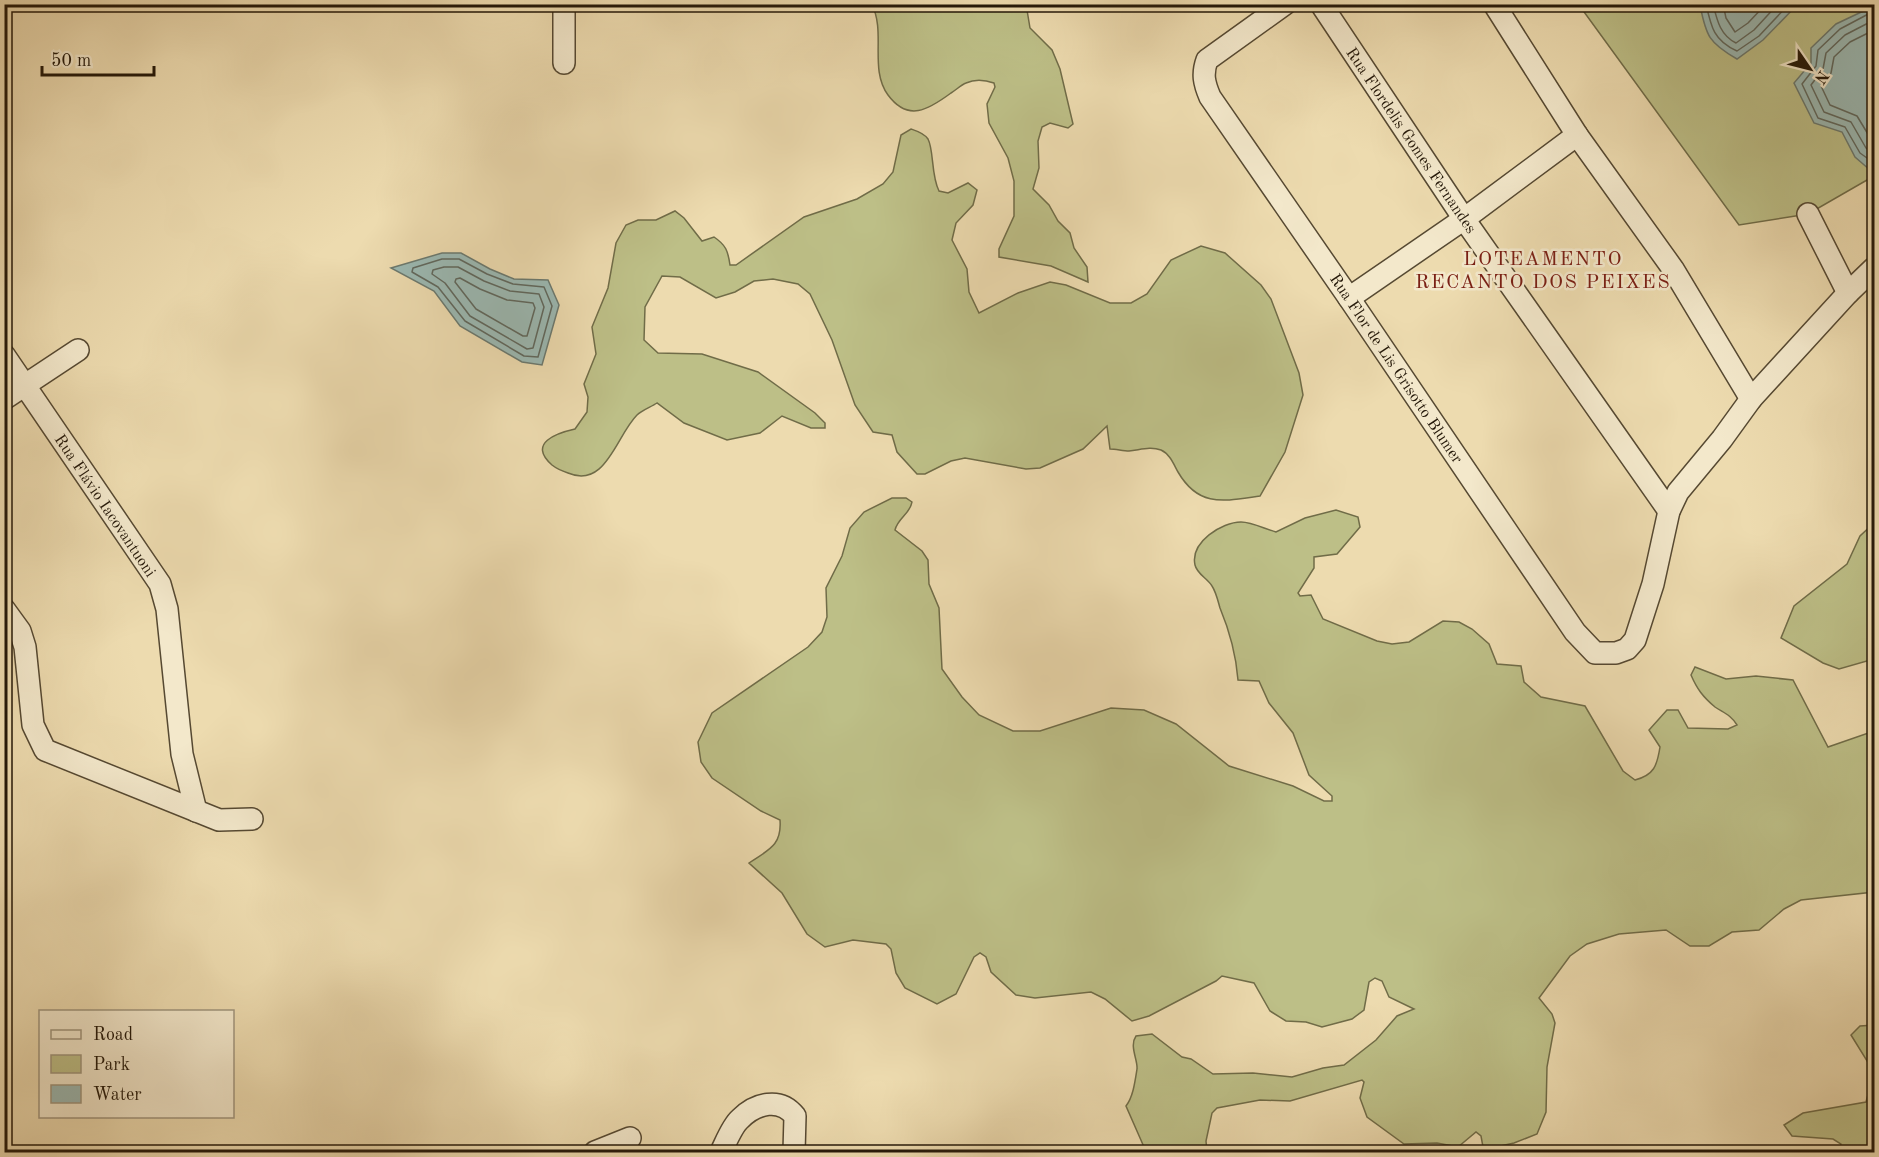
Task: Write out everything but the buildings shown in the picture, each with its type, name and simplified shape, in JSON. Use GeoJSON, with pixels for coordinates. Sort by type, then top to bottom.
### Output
{"type":"FeatureCollection","features":[{"type":"Feature","properties":{"kind":"street"},"geometry":{"type":"LineString","coordinates":[[564,4],[564,63]]}},
{"type":"Feature","properties":{"kind":"street","name":"Rua Flor de Lis Grisotto Blumer"},"geometry":{"type":"LineString","coordinates":[[1285,4],[1206,60],[1203,70],[1204,82],[1210,97],[1575,632],[1595,653],[1616,653],[1631,645],[1639,631],[1670,511]]}},
{"type":"Feature","properties":{"kind":"street","name":"Rua Flordelis Gomes Fernandes"},"geometry":{"type":"LineString","coordinates":[[1322,4],[1464,219],[1670,511]]}},
{"type":"Feature","properties":{"kind":"street"},"geometry":{"type":"LineString","coordinates":[[1494,4],[1577,135],[1673,269],[1751,399]]}},
{"type":"Feature","properties":{"kind":"street"},"geometry":{"type":"LineString","coordinates":[[1349,298],[1464,219],[1577,135]]}},
{"type":"Feature","properties":{"kind":"street"},"geometry":{"type":"LineString","coordinates":[[1808,214],[1848,292]]}},
{"type":"Feature","properties":{"kind":"street"},"geometry":{"type":"LineString","coordinates":[[1670,511],[1678,492],[1722,439],[1751,399],[1848,292],[1875,268]]}},
{"type":"Feature","properties":{"kind":"street"},"geometry":{"type":"LineString","coordinates":[[4,399],[78,350]]}},
{"type":"Feature","properties":{"kind":"street","name":"Rua Flávio Iacovantuoni"},"geometry":{"type":"LineString","coordinates":[[4,355],[160,584],[168,609],[182,754],[196,811]]}},
{"type":"Feature","properties":{"kind":"street"},"geometry":{"type":"LineString","coordinates":[[4,609],[20,632],[26,647],[33,725],[45,750],[219,820],[252,819]]}},
{"type":"Feature","properties":{"kind":"street"},"geometry":{"type":"LineString","coordinates":[[721,1152],[739,1119],[762,1105],[780,1104],[788,1107],[795,1116],[794,1152]]}},
{"type":"Feature","properties":{"kind":"street"},"geometry":{"type":"LineString","coordinates":[[595,1152],[630,1138]]}},
{"type":"Feature","properties":{"kind":"green space"},"geometry":{"type":"Polygon","coordinates":[[[872,5],[1022,5],[1027,10],[1030,28],[1052,50],[1060,69],[1073,124],[1068,128],[1050,123],[1042,127],[1038,141],[1039,168],[1033,189],[1049,205],[1058,221],[1070,233],[1074,248],[1087,267],[1088,282],[1051,266],[999,257],[999,249],[1014,216],[1014,181],[1008,158],[989,123],[987,104],[995,87],[994,83],[980,80],[969,82],[926,108],[911,111],[903,108],[888,95],[879,74],[878,27],[872,5]]]}},
{"type":"Feature","properties":{"kind":"green space"},"geometry":{"type":"Polygon","coordinates":[[[1579,5],[1874,5],[1874,176],[1808,214],[1739,225],[1579,5]]]}},
{"type":"Feature","properties":{"kind":"green space"},"geometry":{"type":"Polygon","coordinates":[[[911,129],[928,139],[939,191],[948,193],[968,183],[977,190],[973,205],[956,223],[952,240],[967,269],[969,292],[979,313],[1018,293],[1050,282],[1066,285],[1110,303],[1131,303],[1147,294],[1171,260],[1201,246],[1225,253],[1261,285],[1271,299],[1299,373],[1303,395],[1285,452],[1260,496],[1224,500],[1204,497],[1186,484],[1169,457],[1161,450],[1110,449],[1107,426],[1083,449],[1040,468],[1026,469],[965,458],[951,461],[925,474],[917,474],[897,452],[892,435],[873,432],[855,405],[832,340],[810,294],[798,284],[773,279],[754,281],[735,292],[716,298],[680,277],[662,276],[645,307],[644,340],[658,353],[702,354],[758,372],[815,413],[825,423],[825,428],[811,428],[782,416],[760,433],[727,440],[684,423],[657,403],[637,415],[609,458],[592,474],[581,476],[552,465],[543,451],[547,440],[575,429],[587,412],[588,397],[584,384],[596,354],[592,327],[608,288],[616,243],[626,225],[638,220],[656,220],[675,211],[684,218],[702,241],[714,237],[721,243],[727,252],[730,265],[736,265],[804,217],[857,199],[883,184],[893,172],[901,135],[911,129]]]}},
{"type":"Feature","properties":{"kind":"green space"},"geometry":{"type":"Polygon","coordinates":[[[892,498],[906,498],[912,502],[895,530],[922,551],[928,560],[929,584],[939,608],[942,669],[962,697],[979,715],[1013,731],[1040,731],[1111,708],[1144,710],[1176,724],[1229,766],[1293,786],[1324,801],[1332,801],[1332,796],[1309,775],[1293,733],[1269,703],[1259,681],[1238,680],[1232,643],[1216,594],[1210,583],[1196,568],[1195,557],[1202,541],[1225,525],[1245,522],[1276,532],[1305,518],[1336,510],[1358,517],[1360,527],[1337,554],[1314,557],[1314,568],[1298,593],[1300,596],[1311,595],[1323,619],[1377,641],[1392,644],[1409,642],[1443,621],[1459,622],[1472,629],[1489,644],[1497,664],[1521,666],[1524,682],[1541,697],[1585,706],[1623,771],[1635,780],[1654,769],[1660,747],[1649,730],[1667,710],[1678,710],[1688,728],[1728,729],[1737,725],[1730,716],[1715,707],[1701,692],[1691,675],[1695,667],[1726,679],[1756,676],[1793,680],[1828,747],[1874,731],[1874,892],[1801,900],[1784,909],[1759,930],[1732,932],[1709,946],[1690,946],[1666,930],[1619,934],[1587,944],[1570,956],[1539,998],[1552,1014],[1555,1023],[1547,1067],[1546,1112],[1537,1134],[1514,1143],[1487,1149],[1483,1147],[1481,1136],[1476,1132],[1458,1147],[1437,1143],[1404,1144],[1367,1117],[1360,1098],[1364,1082],[1362,1080],[1290,1101],[1260,1100],[1217,1108],[1212,1113],[1206,1141],[1207,1152],[1143,1152],[1144,1147],[1126,1106],[1132,1094],[1137,1069],[1133,1044],[1136,1036],[1152,1034],[1182,1057],[1191,1059],[1213,1074],[1253,1073],[1292,1077],[1344,1065],[1376,1040],[1397,1016],[1414,1009],[1389,997],[1382,981],[1375,978],[1369,982],[1364,1010],[1352,1019],[1322,1027],[1306,1022],[1286,1021],[1270,1011],[1254,983],[1222,976],[1149,1016],[1132,1021],[1105,999],[1091,992],[1035,998],[1016,995],[991,972],[986,957],[980,953],[974,957],[956,994],[937,1004],[905,988],[896,973],[891,949],[886,944],[853,940],[825,947],[807,934],[782,893],[749,863],[768,851],[776,842],[779,836],[780,820],[761,811],[712,778],[701,762],[698,742],[712,713],[808,647],[822,632],[827,617],[826,588],[842,556],[850,528],[864,512],[892,498]]]}},
{"type":"Feature","properties":{"kind":"green space"},"geometry":{"type":"Polygon","coordinates":[[[1874,523],[1874,659],[1839,669],[1823,663],[1781,638],[1794,606],[1847,564],[1860,536],[1874,523]]]}},
{"type":"Feature","properties":{"kind":"green space"},"geometry":{"type":"Polygon","coordinates":[[[1874,1025],[1874,1072],[1851,1035],[1860,1026],[1874,1025]]]}},
{"type":"Feature","properties":{"kind":"green space"},"geometry":{"type":"Polygon","coordinates":[[[1874,1072],[1874,1152],[1839,1152],[1841,1144],[1833,1139],[1792,1136],[1784,1125],[1803,1113],[1866,1102],[1874,1072]]]}},
{"type":"Feature","properties":{"kind":"water"},"geometry":{"type":"Polygon","coordinates":[[[1700,4],[1797,5],[1763,40],[1737,59],[1710,38],[1704,24],[1700,4]]]}},
{"type":"Feature","properties":{"kind":"water"},"geometry":{"type":"Polygon","coordinates":[[[1874,6],[1874,169],[1870,170],[1855,157],[1842,132],[1814,123],[1794,83],[1811,63],[1811,48],[1836,24],[1874,6]]]}},
{"type":"Feature","properties":{"kind":"water"},"geometry":{"type":"Polygon","coordinates":[[[442,253],[461,253],[514,279],[548,280],[559,305],[542,365],[522,362],[460,326],[434,291],[391,268],[442,253]]]}},
{"type":"Feature","properties":{"kind":"district","name":"LOTEAMENTO RECANTO DOS PEIXES"},"geometry":{"type":"Point","coordinates":[1543,270]}}]}
